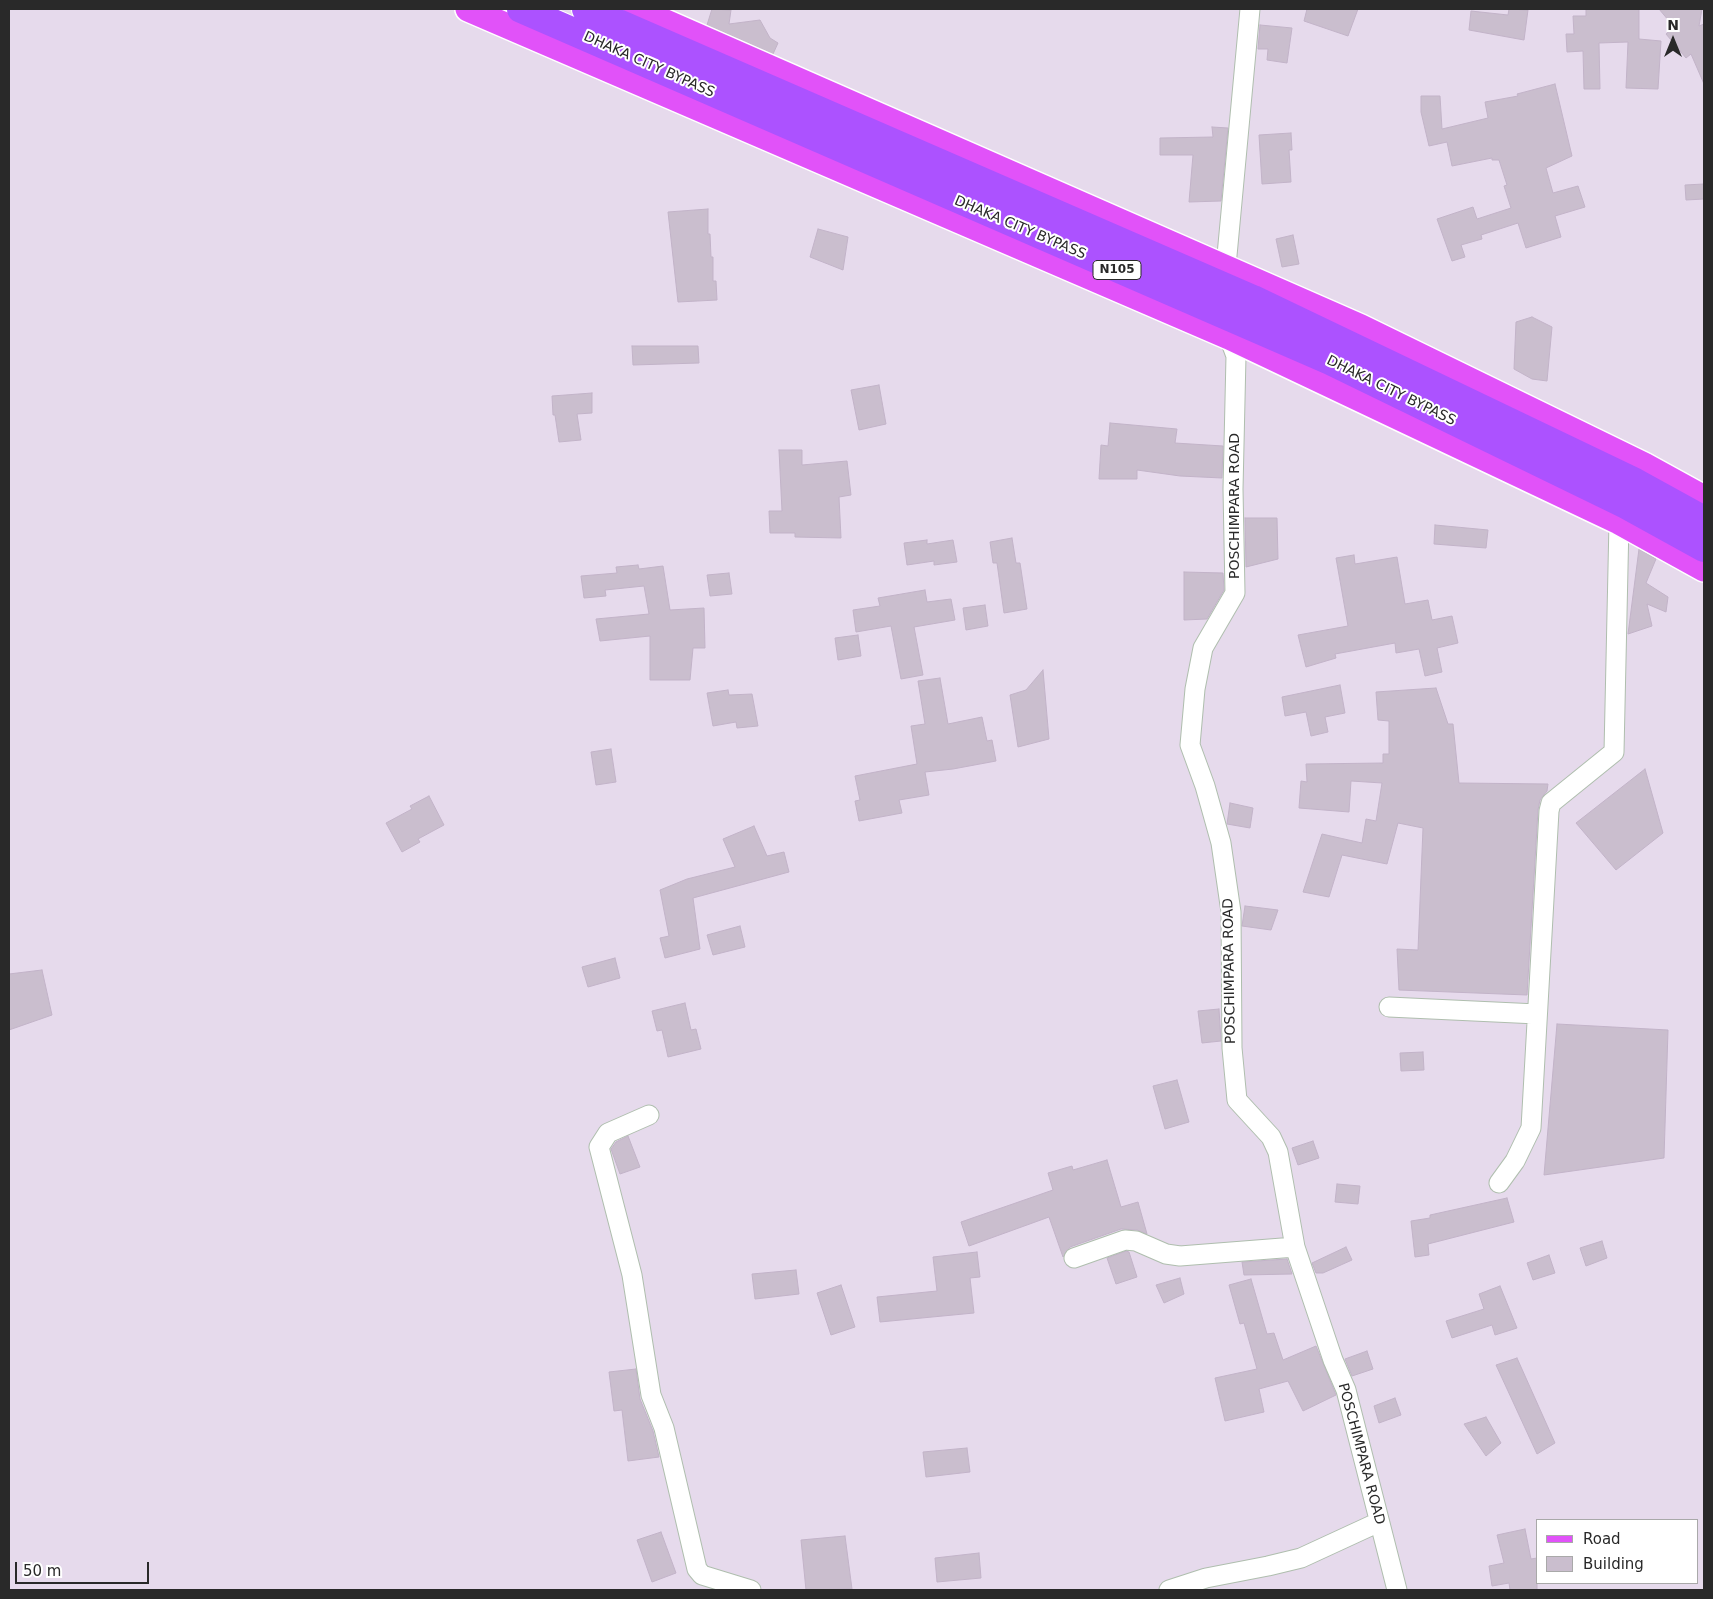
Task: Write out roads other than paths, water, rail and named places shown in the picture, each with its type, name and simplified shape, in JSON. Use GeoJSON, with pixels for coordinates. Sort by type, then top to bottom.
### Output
{"type":"FeatureCollection","features":[{"type":"Feature","properties":{"kind":"highway","name":"DHAKA CITY BYPASS"},"geometry":{"type":"LineString","coordinates":[[520,9],[1330,361],[1626,505],[1704,548]]}},
{"type":"Feature","properties":{"kind":"highway","name":"DHAKA CITY BYPASS"},"geometry":{"type":"LineString","coordinates":[[586,9],[1262,302],[1635,482],[1704,520]]}},
{"type":"Feature","properties":{"kind":"main road"},"geometry":{"type":"LineString","coordinates":[[468,9],[1229,337],[1619,522],[1704,569]]}},
{"type":"Feature","properties":{"kind":"main road"},"geometry":{"type":"LineString","coordinates":[[636,9],[1362,326],[1644,466],[1704,498]]}},
{"type":"Feature","properties":{"kind":"street"},"geometry":{"type":"LineString","coordinates":[[1226,266],[1250,9]]}},
{"type":"Feature","properties":{"kind":"street","name":"POSCHIMPARA ROAD"},"geometry":{"type":"LineString","coordinates":[[1229,337],[1236,356],[1233,489],[1235,592],[1203,648],[1195,689],[1190,745],[1205,786],[1222,843],[1230,902],[1232,1048],[1237,1100],[1271,1137],[1278,1152],[1295,1247],[1331,1354],[1346,1390],[1397,1590]]}},
{"type":"Feature","properties":{"kind":"street"},"geometry":{"type":"LineString","coordinates":[[1499,1183],[1515,1161],[1531,1128],[1549,811],[1551,803],[1614,752],[1619,522]]}},
{"type":"Feature","properties":{"kind":"street"},"geometry":{"type":"LineString","coordinates":[[1389,1007],[1537,1014]]}},
{"type":"Feature","properties":{"kind":"street"},"geometry":{"type":"LineString","coordinates":[[649,1115],[608,1132],[599,1147],[632,1275],[651,1395],[664,1428],[697,1569],[702,1575],[751,1590]]}},
{"type":"Feature","properties":{"kind":"street"},"geometry":{"type":"LineString","coordinates":[[1074,1258],[1125,1240],[1136,1241],[1166,1254],[1180,1256],[1295,1247]]}},
{"type":"Feature","properties":{"kind":"street"},"geometry":{"type":"LineString","coordinates":[[1169,1590],[1206,1578],[1301,1558],[1379,1522]]}}]}
